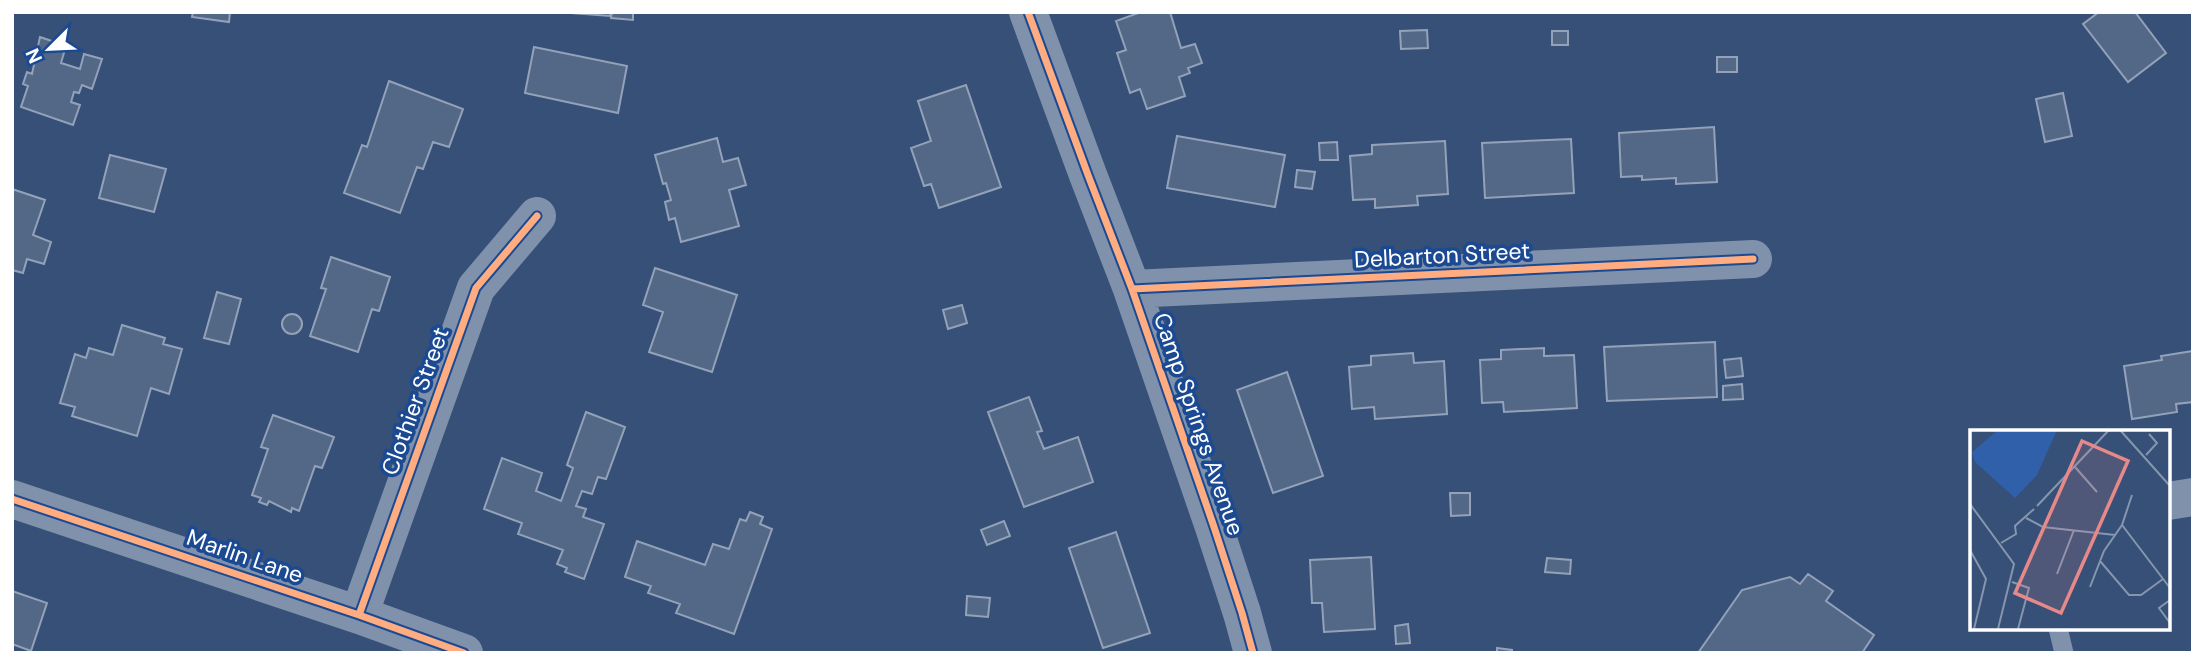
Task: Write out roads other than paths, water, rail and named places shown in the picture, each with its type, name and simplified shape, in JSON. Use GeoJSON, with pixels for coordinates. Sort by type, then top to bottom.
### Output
{"type":"FeatureCollection","features":[{"type":"Feature","properties":{"kind":"street","name":"Camp Springs Avenue"},"geometry":{"type":"LineString","coordinates":[[1028,12],[1132,289],[1214,527],[1253,653]]}},
{"type":"Feature","properties":{"kind":"street","name":"Clothier Street"},"geometry":{"type":"LineString","coordinates":[[359,615],[476,288],[537,216]]}},
{"type":"Feature","properties":{"kind":"street","name":"Delbarton Street"},"geometry":{"type":"LineString","coordinates":[[1132,289],[1753,259]]}},
{"type":"Feature","properties":{"kind":"street"},"geometry":{"type":"LineString","coordinates":[[2170,501],[2193,497]]}},
{"type":"Feature","properties":{"kind":"street","name":"Marlin Lane"},"geometry":{"type":"LineString","coordinates":[[12,499],[359,615],[464,653]]}},
{"type":"Feature","properties":{"kind":"lane"},"geometry":{"type":"LineString","coordinates":[[2058,630],[2064,653]]}}]}
